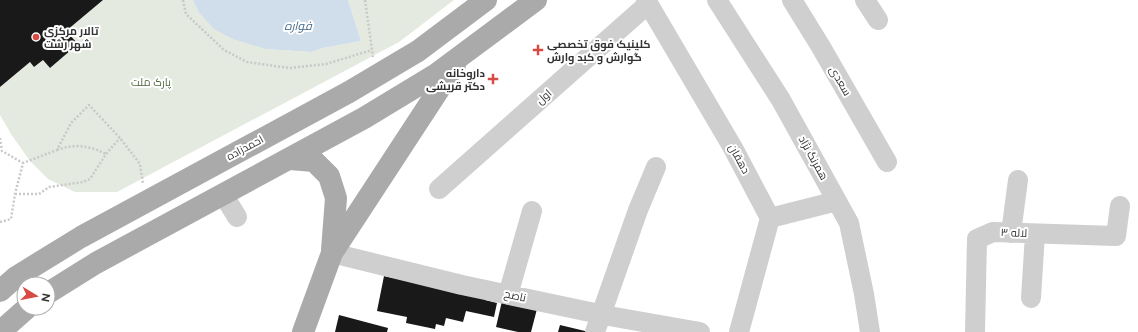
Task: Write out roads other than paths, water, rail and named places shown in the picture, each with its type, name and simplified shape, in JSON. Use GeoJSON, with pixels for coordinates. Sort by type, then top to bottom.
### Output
{"type":"FeatureCollection","features":[{"type":"Feature","properties":{"kind":"main road","name":"احمدزاده"},"geometry":{"type":"LineString","coordinates":[[0,291],[16,277],[81,237],[376,76],[418,50],[486,0]]}},
{"type":"Feature","properties":{"kind":"main road"},"geometry":{"type":"LineString","coordinates":[[56,288],[96,263],[290,159],[435,75],[536,0]]}},
{"type":"Feature","properties":{"kind":"main road"},"geometry":{"type":"LineString","coordinates":[[303,332],[332,253],[461,56]]}},
{"type":"Feature","properties":{"kind":"main road"},"geometry":{"type":"LineString","coordinates":[[290,159],[314,161],[329,176],[336,198],[332,253]]}},
{"type":"Feature","properties":{"kind":"main road"},"geometry":{"type":"LineString","coordinates":[[145,202],[159,229]]}},
{"type":"Feature","properties":{"kind":"main road"},"geometry":{"type":"LineString","coordinates":[[0,332],[18,316]]}},
{"type":"Feature","properties":{"kind":"street","name":"همرنگ نژاد"},"geometry":{"type":"LineString","coordinates":[[717,0],[781,100],[849,223],[864,294],[870,332]]}},
{"type":"Feature","properties":{"kind":"street","name":"سعدی"},"geometry":{"type":"LineString","coordinates":[[792,0],[821,47],[887,162]]}},
{"type":"Feature","properties":{"kind":"street"},"geometry":{"type":"LineString","coordinates":[[865,0],[878,20]]}},
{"type":"Feature","properties":{"kind":"street","name":"اول"},"geometry":{"type":"LineString","coordinates":[[439,189],[647,2]]}},
{"type":"Feature","properties":{"kind":"street","name":"دهقان"},"geometry":{"type":"LineString","coordinates":[[647,2],[733,148],[770,218]]}},
{"type":"Feature","properties":{"kind":"street"},"geometry":{"type":"LineString","coordinates":[[598,323],[638,210],[656,166]]}},
{"type":"Feature","properties":{"kind":"street"},"geometry":{"type":"LineString","coordinates":[[1011,233],[1018,180]]}},
{"type":"Feature","properties":{"kind":"street"},"geometry":{"type":"LineString","coordinates":[[223,194],[237,217]]}},
{"type":"Feature","properties":{"kind":"street"},"geometry":{"type":"LineString","coordinates":[[739,332],[770,218],[837,202]]}},
{"type":"Feature","properties":{"kind":"street","name":"لاله ۳"},"geometry":{"type":"LineString","coordinates":[[975,332],[977,239],[993,232],[1116,236],[1120,206]]}},
{"type":"Feature","properties":{"kind":"street"},"geometry":{"type":"LineString","coordinates":[[508,294],[532,211]]}},
{"type":"Feature","properties":{"kind":"street"},"geometry":{"type":"LineString","coordinates":[[1031,298],[1035,234]]}},
{"type":"Feature","properties":{"kind":"street","name":"ناصح"},"geometry":{"type":"LineString","coordinates":[[332,253],[462,285],[508,294],[598,323],[700,332]]}},
{"type":"Feature","properties":{"kind":"water","name":"فواره"},"geometry":{"type":"Polygon","coordinates":[[[193,0],[348,0],[361,41],[323,48],[311,52],[266,49],[233,39],[214,29],[198,11],[193,0]]]}},
{"type":"Feature","properties":{"kind":"place","name":"تالار مرکزی شهر رشت"},"geometry":{"type":"Point","coordinates":[36,37]}},
{"type":"Feature","properties":{"kind":"place","name":"کلینیک فوق تخصصی گوارش و کبد وارش"},"geometry":{"type":"Point","coordinates":[538,50]}},
{"type":"Feature","properties":{"kind":"place","name":"داروخانه دکتر قریشی"},"geometry":{"type":"Point","coordinates":[493,79]}},
{"type":"Feature","properties":{"kind":"park label","name":"پارک ملت"},"geometry":{"type":"Point","coordinates":[151,82]}}]}
